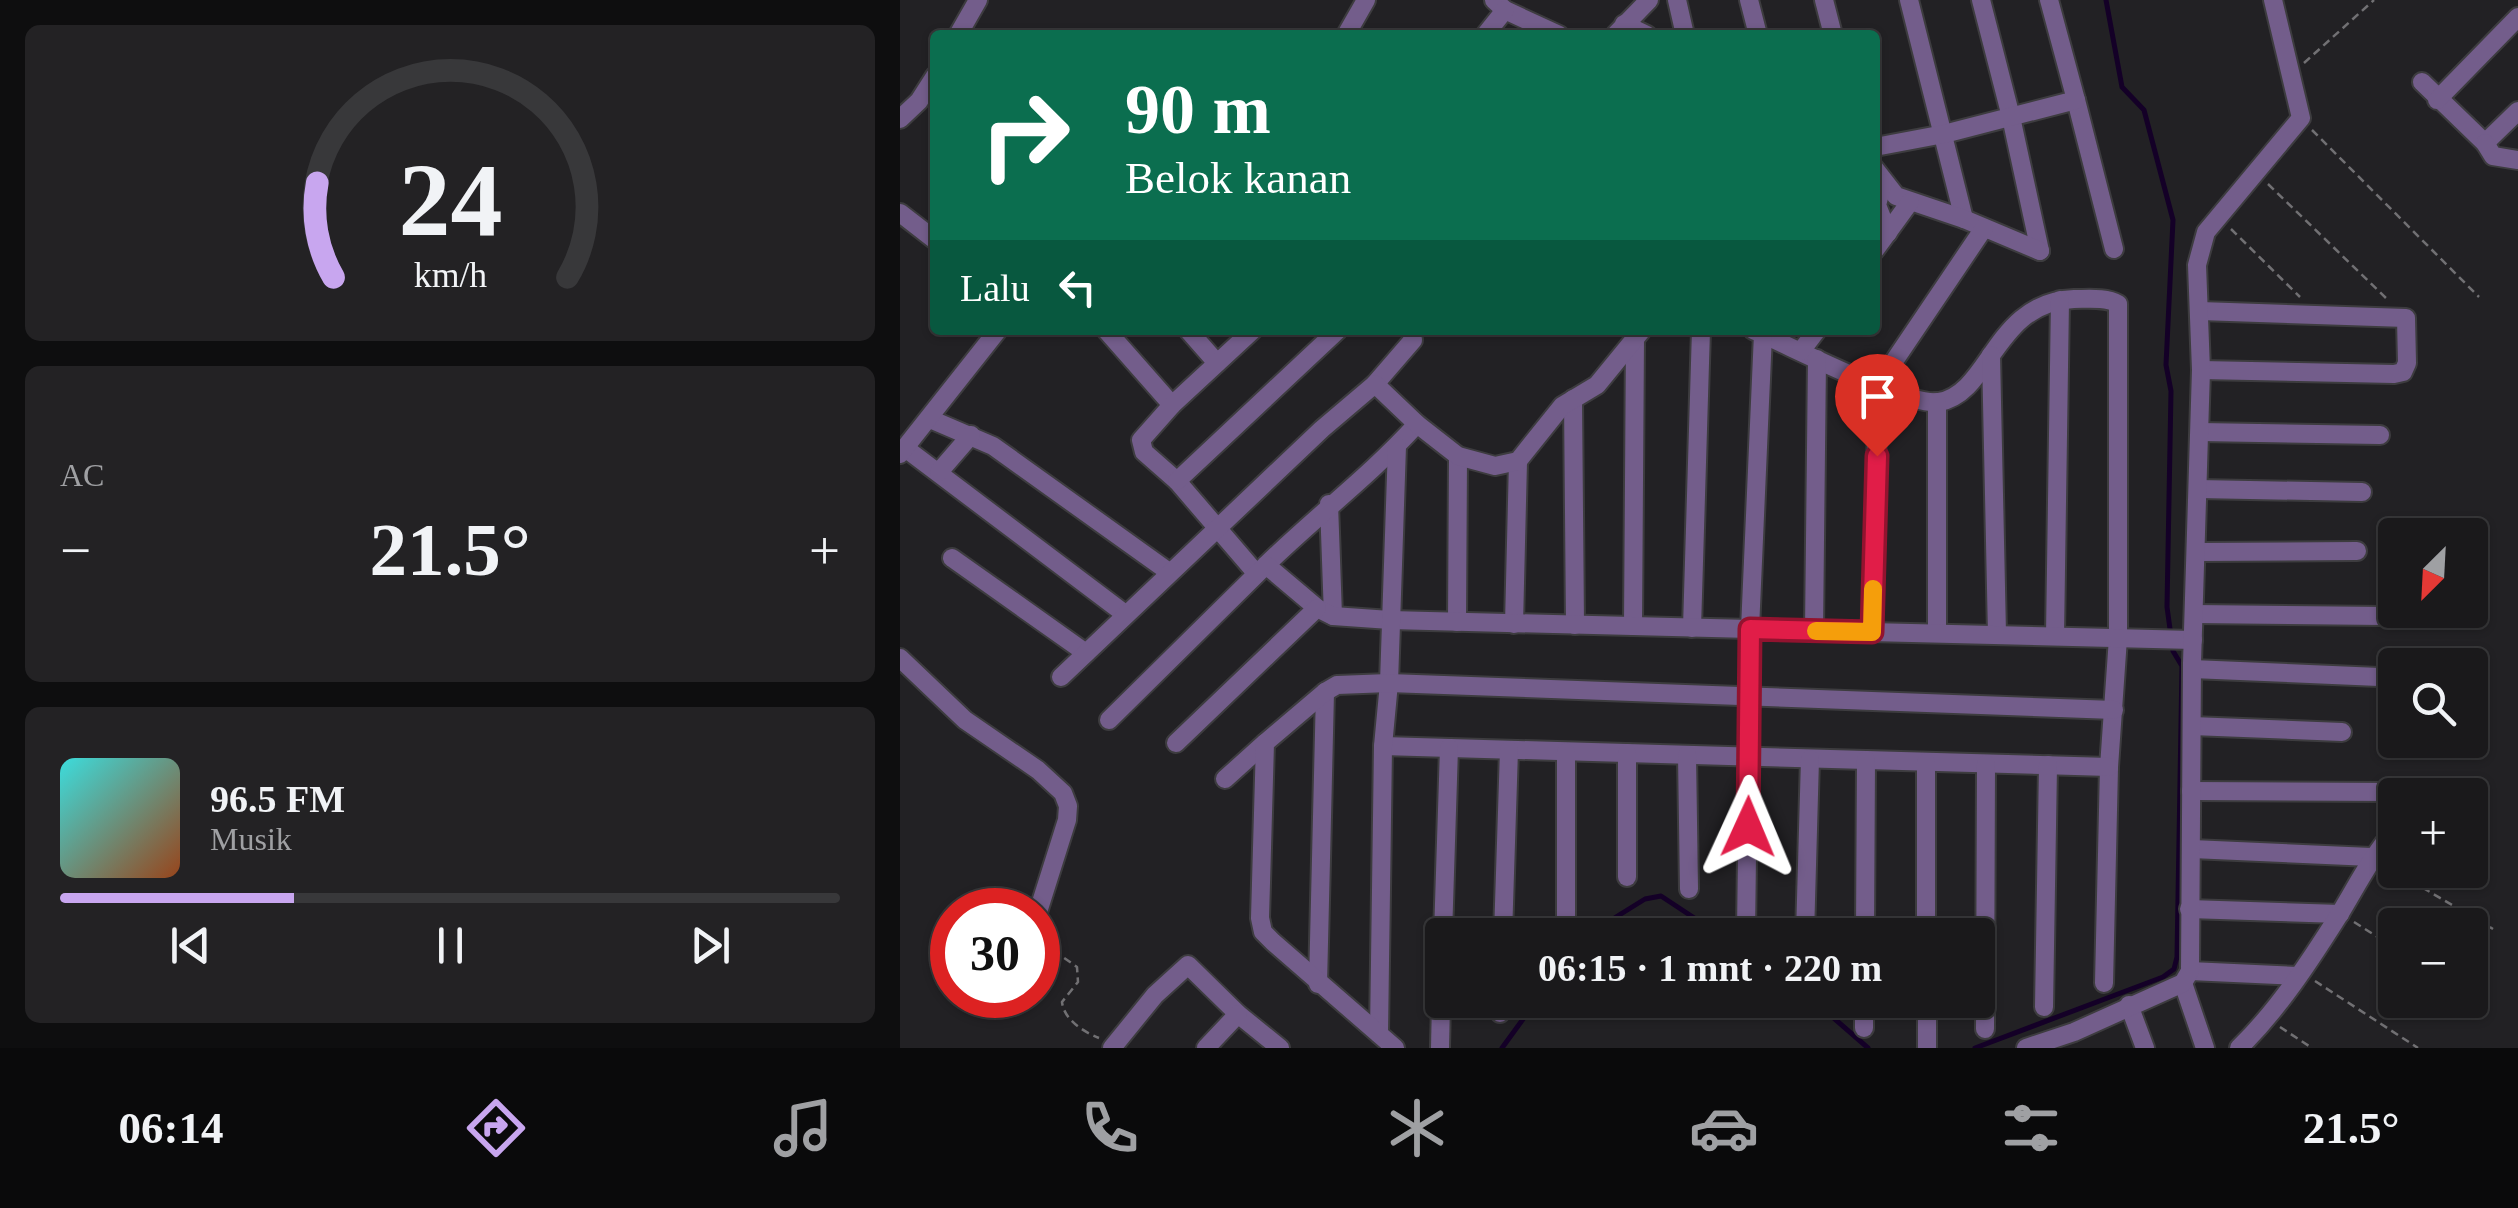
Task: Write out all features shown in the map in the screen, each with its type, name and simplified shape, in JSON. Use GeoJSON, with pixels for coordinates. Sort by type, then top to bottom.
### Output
{"type":"FeatureCollection","features":[{"type":"Feature","properties":{"kind":"street"},"geometry":{"type":"LineString","coordinates":[[961,30],[978,0]]}},
{"type":"Feature","properties":{"kind":"street"},"geometry":{"type":"LineString","coordinates":[[1349,30],[1366,0]]}},
{"type":"Feature","properties":{"kind":"street"},"geometry":{"type":"LineString","coordinates":[[1620,30],[1649,0]]}},
{"type":"Feature","properties":{"kind":"street"},"geometry":{"type":"LineString","coordinates":[[1677,0],[1684,30]]}},
{"type":"Feature","properties":{"kind":"street"},"geometry":{"type":"LineString","coordinates":[[1749,0],[1757,30]]}},
{"type":"Feature","properties":{"kind":"street"},"geometry":{"type":"LineString","coordinates":[[1824,0],[1831,30]]}},
{"type":"Feature","properties":{"kind":"street"},"geometry":{"type":"LineString","coordinates":[[1909,0],[1964,219]]}},
{"type":"Feature","properties":{"kind":"street"},"geometry":{"type":"LineString","coordinates":[[1880,177],[1896,196],[2040,251],[1981,0]]}},
{"type":"Feature","properties":{"kind":"street"},"geometry":{"type":"LineString","coordinates":[[2049,0],[2114,249]]}},
{"type":"Feature","properties":{"kind":"street"},"geometry":{"type":"LineString","coordinates":[[2178,639],[2194,614],[2197,552],[2202,370],[2196,265],[2206,232],[2300,118],[2273,0]]}},
{"type":"Feature","properties":{"kind":"street"},"geometry":{"type":"LineString","coordinates":[[1488,30],[1500,5],[1549,30]]}},
{"type":"Feature","properties":{"kind":"street"},"geometry":{"type":"LineString","coordinates":[[2437,100],[2518,16]]}},
{"type":"Feature","properties":{"kind":"street"},"geometry":{"type":"LineString","coordinates":[[2422,82],[2486,144],[2493,156],[2518,160]]}},
{"type":"Feature","properties":{"kind":"street"},"geometry":{"type":"LineString","coordinates":[[900,120],[930,84]]}},
{"type":"Feature","properties":{"kind":"street"},"geometry":{"type":"LineString","coordinates":[[1880,146],[2076,100]]}},
{"type":"Feature","properties":{"kind":"street"},"geometry":{"type":"LineString","coordinates":[[2486,144],[2518,111]]}},
{"type":"Feature","properties":{"kind":"street"},"geometry":{"type":"LineString","coordinates":[[1880,243],[1910,202]]}},
{"type":"Feature","properties":{"kind":"street"},"geometry":{"type":"LineString","coordinates":[[900,213],[930,236]]}},
{"type":"Feature","properties":{"kind":"street"},"geometry":{"type":"LineString","coordinates":[[1880,215],[1888,232]]}},
{"type":"Feature","properties":{"kind":"street"},"geometry":{"type":"LineString","coordinates":[[1872,632],[1878,385],[1984,228]]}},
{"type":"Feature","properties":{"kind":"street"},"geometry":{"type":"LineString","coordinates":[[2055,636],[2060,300]]}},
{"type":"Feature","properties":{"kind":"street"},"geometry":{"type":"LineString","coordinates":[[1765,335],[1878,385],[1917,400],[1937,402],[1950,398],[1966,385],[2024,314],[2040,305],[2060,300],[2114,301],[2120,310],[2118,638],[2104,983]]}},
{"type":"Feature","properties":{"kind":"street"},"geometry":{"type":"LineString","coordinates":[[2200,310],[2406,318],[2408,363],[2403,372],[2394,374],[2202,370]]}},
{"type":"Feature","properties":{"kind":"street"},"geometry":{"type":"LineString","coordinates":[[994,335],[902,451],[940,472],[1125,614]]}},
{"type":"Feature","properties":{"kind":"street"},"geometry":{"type":"LineString","coordinates":[[1110,335],[1172,405]]}},
{"type":"Feature","properties":{"kind":"street"},"geometry":{"type":"LineString","coordinates":[[1193,335],[1217,362]]}},
{"type":"Feature","properties":{"kind":"street"},"geometry":{"type":"LineString","coordinates":[[1247,335],[1172,405],[1142,440],[1144,452],[1177,482],[1216,529],[1261,569],[1325,612],[1390,620],[1514,624],[2178,639]]}},
{"type":"Feature","properties":{"kind":"street"},"geometry":{"type":"LineString","coordinates":[[1177,482],[1333,335]]}},
{"type":"Feature","properties":{"kind":"street"},"geometry":{"type":"LineString","coordinates":[[1061,677],[1375,384],[1414,340],[1412,335]]}},
{"type":"Feature","properties":{"kind":"street"},"geometry":{"type":"LineString","coordinates":[[1514,624],[1518,461],[1554,414],[1596,385],[1638,335]]}},
{"type":"Feature","properties":{"kind":"street"},"geometry":{"type":"LineString","coordinates":[[1632,626],[1639,335]]}},
{"type":"Feature","properties":{"kind":"street"},"geometry":{"type":"LineString","coordinates":[[1692,628],[1701,335]]}},
{"type":"Feature","properties":{"kind":"street"},"geometry":{"type":"LineString","coordinates":[[1746,918],[1758,335]]}},
{"type":"Feature","properties":{"kind":"street"},"geometry":{"type":"LineString","coordinates":[[1814,630],[1809,355],[1815,335]]}},
{"type":"Feature","properties":{"kind":"street"},"geometry":{"type":"LineString","coordinates":[[1991,354],[1997,634]]}},
{"type":"Feature","properties":{"kind":"street"},"geometry":{"type":"LineString","coordinates":[[1375,384],[1458,456],[1495,466],[1518,461]]}},
{"type":"Feature","properties":{"kind":"street"},"geometry":{"type":"LineString","coordinates":[[1573,399],[1575,625]]}},
{"type":"Feature","properties":{"kind":"street"},"geometry":{"type":"LineString","coordinates":[[1937,402],[1937,633]]}},
{"type":"Feature","properties":{"kind":"street"},"geometry":{"type":"LineString","coordinates":[[930,418],[992,446],[1170,572]]}},
{"type":"Feature","properties":{"kind":"street"},"geometry":{"type":"LineString","coordinates":[[1110,720],[1261,569],[1398,446],[1417,424]]}},
{"type":"Feature","properties":{"kind":"street"},"geometry":{"type":"LineString","coordinates":[[2200,432],[2380,434]]}},
{"type":"Feature","properties":{"kind":"street"},"geometry":{"type":"LineString","coordinates":[[940,472],[971,435]]}},
{"type":"Feature","properties":{"kind":"street"},"geometry":{"type":"LineString","coordinates":[[1378,1034],[1383,746],[1398,446]]}},
{"type":"Feature","properties":{"kind":"street"},"geometry":{"type":"LineString","coordinates":[[1456,622],[1458,456]]}},
{"type":"Feature","properties":{"kind":"street"},"geometry":{"type":"LineString","coordinates":[[2198,490],[2362,492]]}},
{"type":"Feature","properties":{"kind":"street"},"geometry":{"type":"LineString","coordinates":[[1176,743],[1325,612],[1329,504]]}},
{"type":"Feature","properties":{"kind":"street"},"geometry":{"type":"LineString","coordinates":[[2197,552],[2357,552]]}},
{"type":"Feature","properties":{"kind":"street"},"geometry":{"type":"LineString","coordinates":[[952,558],[1086,652]]}},
{"type":"Feature","properties":{"kind":"street"},"geometry":{"type":"LineString","coordinates":[[2194,614],[2378,616]]}},
{"type":"Feature","properties":{"kind":"street"},"geometry":{"type":"LineString","coordinates":[[2178,639],[2192,669],[2192,850],[2186,977],[2205,1048]]}},
{"type":"Feature","properties":{"kind":"street"},"geometry":{"type":"LineString","coordinates":[[900,658],[965,720],[1038,770],[1063,793],[1068,806],[1067,820],[1046,888]]}},
{"type":"Feature","properties":{"kind":"street"},"geometry":{"type":"LineString","coordinates":[[2192,669],[2378,676]]}},
{"type":"Feature","properties":{"kind":"street"},"geometry":{"type":"LineString","coordinates":[[1226,780],[1337,685],[1389,683],[2114,710]]}},
{"type":"Feature","properties":{"kind":"street"},"geometry":{"type":"LineString","coordinates":[[1318,984],[1325,692]]}},
{"type":"Feature","properties":{"kind":"street"},"geometry":{"type":"LineString","coordinates":[[2192,726],[2342,732]]}},
{"type":"Feature","properties":{"kind":"street"},"geometry":{"type":"LineString","coordinates":[[1265,743],[1260,918],[1264,932],[1318,984],[1395,1048]]}},
{"type":"Feature","properties":{"kind":"street"},"geometry":{"type":"LineString","coordinates":[[1383,746],[2110,767]]}},
{"type":"Feature","properties":{"kind":"street"},"geometry":{"type":"LineString","coordinates":[[1444,918],[1449,748]]}},
{"type":"Feature","properties":{"kind":"street"},"geometry":{"type":"LineString","coordinates":[[1504,918],[1509,750]]}},
{"type":"Feature","properties":{"kind":"street"},"geometry":{"type":"LineString","coordinates":[[1566,752],[1566,916]]}},
{"type":"Feature","properties":{"kind":"street"},"geometry":{"type":"LineString","coordinates":[[1627,754],[1628,877]]}},
{"type":"Feature","properties":{"kind":"street"},"geometry":{"type":"LineString","coordinates":[[1688,755],[1688,889]]}},
{"type":"Feature","properties":{"kind":"street"},"geometry":{"type":"LineString","coordinates":[[1805,918],[1810,759]]}},
{"type":"Feature","properties":{"kind":"street"},"geometry":{"type":"LineString","coordinates":[[1864,918],[1866,760]]}},
{"type":"Feature","properties":{"kind":"street"},"geometry":{"type":"LineString","coordinates":[[1926,762],[1926,918]]}},
{"type":"Feature","properties":{"kind":"street"},"geometry":{"type":"LineString","coordinates":[[1985,1029],[1986,764]]}},
{"type":"Feature","properties":{"kind":"street"},"geometry":{"type":"LineString","coordinates":[[2044,1007],[2048,766]]}},
{"type":"Feature","properties":{"kind":"street"},"geometry":{"type":"LineString","coordinates":[[2191,791],[2378,792]]}},
{"type":"Feature","properties":{"kind":"street"},"geometry":{"type":"LineString","coordinates":[[2239,1048],[2299,974],[2378,849]]}},
{"type":"Feature","properties":{"kind":"street"},"geometry":{"type":"LineString","coordinates":[[2192,850],[2371,857]]}},
{"type":"Feature","properties":{"kind":"street"},"geometry":{"type":"LineString","coordinates":[[2189,909],[2340,914]]}},
{"type":"Feature","properties":{"kind":"street"},"geometry":{"type":"LineString","coordinates":[[1113,1047],[1188,964],[1238,1014],[1280,1048]]}},
{"type":"Feature","properties":{"kind":"street"},"geometry":{"type":"LineString","coordinates":[[2026,1048],[2077,1040],[2130,1004],[2186,977],[2299,974]]}},
{"type":"Feature","properties":{"kind":"street"},"geometry":{"type":"LineString","coordinates":[[2130,1004],[2145,1048]]}},
{"type":"Feature","properties":{"kind":"street"},"geometry":{"type":"LineString","coordinates":[[1206,1048],[1238,1014]]}},
{"type":"Feature","properties":{"kind":"street"},"geometry":{"type":"LineString","coordinates":[[1440,1048],[1441,1018]]}},
{"type":"Feature","properties":{"kind":"street"},"geometry":{"type":"LineString","coordinates":[[1864,1018],[1864,1028]]}},
{"type":"Feature","properties":{"kind":"street"},"geometry":{"type":"LineString","coordinates":[[1927,1018],[1927,1048]]}},
{"type":"Feature","properties":{"kind":"path"},"geometry":{"type":"LineString","coordinates":[[2292,74],[2374,0]]}},
{"type":"Feature","properties":{"kind":"path"},"geometry":{"type":"LineString","coordinates":[[2300,118],[2479,297]]}},
{"type":"Feature","properties":{"kind":"path"},"geometry":{"type":"LineString","coordinates":[[2256,172],[2406,318]]}},
{"type":"Feature","properties":{"kind":"path"},"geometry":{"type":"LineString","coordinates":[[2219,218],[2316,312]]}},
{"type":"Feature","properties":{"kind":"path"},"geometry":{"type":"LineString","coordinates":[[2371,857],[2494,929]]}},
{"type":"Feature","properties":{"kind":"path"},"geometry":{"type":"LineString","coordinates":[[2340,914],[2378,937]]}},
{"type":"Feature","properties":{"kind":"path"},"geometry":{"type":"LineString","coordinates":[[1060,955],[1077,967],[1079,974],[1078,982],[1062,1002],[1063,1010],[1082,1029],[1113,1047]]}},
{"type":"Feature","properties":{"kind":"path"},"geometry":{"type":"LineString","coordinates":[[2299,974],[2418,1048]]}},
{"type":"Feature","properties":{"kind":"path"},"geometry":{"type":"LineString","coordinates":[[2266,1018],[2312,1048]]}},
{"type":"Feature","properties":{"kind":"waterway"},"geometry":{"type":"LineString","coordinates":[[1975,1048],[2163,977],[2174,969],[2177,957],[2182,666],[2173,651],[2167,607],[2171,391],[2166,365],[2173,220],[2144,110],[2122,87],[2106,0]]}},
{"type":"Feature","properties":{"kind":"waterway"},"geometry":{"type":"LineString","coordinates":[[1614,918],[1645,899],[1661,896],[1694,918]]}},
{"type":"Feature","properties":{"kind":"waterway"},"geometry":{"type":"LineString","coordinates":[[1502,1048],[1524,1018]]}},
{"type":"Feature","properties":{"kind":"waterway"},"geometry":{"type":"LineString","coordinates":[[1834,1018],[1868,1048]]}},
{"type":"Feature","properties":{"kind":"slow traffic"},"geometry":{"type":"LineString","coordinates":[[1816,631],[1872,632],[1873,589]]}},
{"type":"Feature","properties":{"kind":"route"},"geometry":{"type":"LineString","coordinates":[[1748,827],[1750,629],[1872,632],[1877,456]]}}]}
